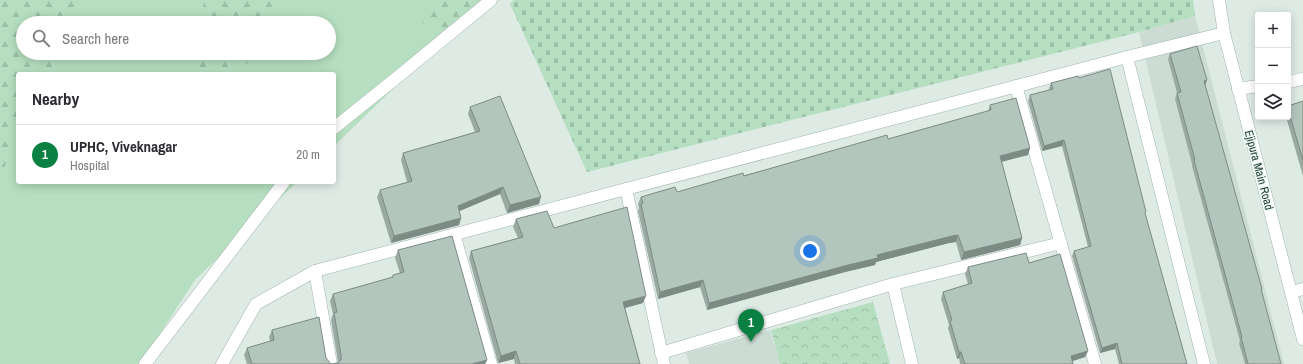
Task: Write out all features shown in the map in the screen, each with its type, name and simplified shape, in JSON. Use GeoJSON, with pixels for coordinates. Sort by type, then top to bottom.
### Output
{"type":"FeatureCollection","features":[{"type":"Feature","properties":{"kind":"street"},"geometry":{"type":"LineString","coordinates":[[336,126],[491,0]]}},
{"type":"Feature","properties":{"kind":"street","name":"Ejipura Main Road"},"geometry":{"type":"LineString","coordinates":[[1219,0],[1224,34],[1303,339]]}},
{"type":"Feature","properties":{"kind":"street"},"geometry":{"type":"LineString","coordinates":[[222,364],[256,304],[315,271],[1127,57],[1224,34]]}},
{"type":"Feature","properties":{"kind":"street"},"geometry":{"type":"LineString","coordinates":[[1127,57],[1204,364]]}},
{"type":"Feature","properties":{"kind":"street"},"geometry":{"type":"LineString","coordinates":[[1291,81],[1303,79]]}},
{"type":"Feature","properties":{"kind":"street"},"geometry":{"type":"LineString","coordinates":[[1016,86],[1095,364]]}},
{"type":"Feature","properties":{"kind":"street"},"geometry":{"type":"LineString","coordinates":[[1238,89],[1255,86]]}},
{"type":"Feature","properties":{"kind":"street"},"geometry":{"type":"LineString","coordinates":[[145,364],[282,184]]}},
{"type":"Feature","properties":{"kind":"street"},"geometry":{"type":"LineString","coordinates":[[626,189],[662,359],[892,284],[1061,243]]}},
{"type":"Feature","properties":{"kind":"street"},"geometry":{"type":"LineString","coordinates":[[454,234],[491,364]]}},
{"type":"Feature","properties":{"kind":"street"},"geometry":{"type":"LineString","coordinates":[[315,271],[331,364]]}},
{"type":"Feature","properties":{"kind":"street"},"geometry":{"type":"LineString","coordinates":[[892,284],[912,364]]}},
{"type":"Feature","properties":{"kind":"street"},"geometry":{"type":"LineString","coordinates":[[1291,292],[1303,289]]}},
{"type":"Feature","properties":{"kind":"shaded area"},"geometry":{"type":"Polygon","coordinates":[[[1195,16],[1284,364],[1217,364],[1139,32],[1195,16]]]}},
{"type":"Feature","properties":{"kind":"shaded area"},"geometry":{"type":"Polygon","coordinates":[[[770,330],[780,364],[689,364],[686,353],[770,330]]]}},
{"type":"Feature","properties":{"kind":"green space"},"geometry":{"type":"Polygon","coordinates":[[[0,0],[485,0],[336,144],[336,72],[16,72],[16,184],[295,184],[195,280],[140,364],[0,364],[0,0]]]}},
{"type":"Feature","properties":{"kind":"green space"},"geometry":{"type":"Polygon","coordinates":[[[0,0],[77,0],[74,16],[16,16],[16,60],[62,60],[59,72],[16,72],[16,129],[0,183],[0,0]]]}},
{"type":"Feature","properties":{"kind":"green space"},"geometry":{"type":"Polygon","coordinates":[[[204,0],[278,0],[271,16],[202,16],[204,0]]]}},
{"type":"Feature","properties":{"kind":"green space"},"geometry":{"type":"Polygon","coordinates":[[[433,0],[485,0],[450,34],[417,20],[433,0]]]}},
{"type":"Feature","properties":{"kind":"green space"},"geometry":{"type":"Polygon","coordinates":[[[514,0],[1193,0],[1195,16],[1139,32],[587,172],[510,4],[514,0]]]}},
{"type":"Feature","properties":{"kind":"green space"},"geometry":{"type":"Polygon","coordinates":[[[195,60],[251,60],[233,72],[193,72],[195,60]]]}},
{"type":"Feature","properties":{"kind":"green space"},"geometry":{"type":"Polygon","coordinates":[[[873,302],[890,364],[780,364],[771,330],[873,302]]]}},
{"type":"Feature","properties":{"kind":"building"},"geometry":{"type":"Polygon","coordinates":[[[1197,46],[1207,80],[1204,81],[1262,289],[1281,364],[1248,364],[1194,160],[1177,93],[1181,92],[1170,54],[1197,46]]]}},
{"type":"Feature","properties":{"kind":"building"},"geometry":{"type":"Polygon","coordinates":[[[1110,69],[1146,212],[1145,213],[1187,364],[1122,364],[1117,343],[1102,348],[1074,251],[1091,246],[1064,140],[1044,146],[1030,95],[1053,89],[1051,83],[1078,76],[1079,78],[1110,69]]]}},
{"type":"Feature","properties":{"kind":"building"},"geometry":{"type":"Polygon","coordinates":[[[500,96],[541,197],[510,205],[503,187],[458,206],[461,218],[394,236],[380,190],[412,181],[403,153],[480,131],[470,107],[500,96]]]}},
{"type":"Feature","properties":{"kind":"building"},"geometry":{"type":"Polygon","coordinates":[[[1016,98],[1030,148],[1000,156],[1022,238],[964,252],[958,235],[952,236],[877,255],[878,258],[709,303],[703,280],[660,292],[641,204],[643,203],[641,197],[675,187],[677,192],[743,173],[744,176],[887,135],[888,139],[991,110],[990,105],[1016,98]]]}},
{"type":"Feature","properties":{"kind":"building"},"geometry":{"type":"Polygon","coordinates":[[[1303,101],[1303,160],[1291,119],[1291,105],[1303,101]]]}},
{"type":"Feature","properties":{"kind":"building"},"geometry":{"type":"Polygon","coordinates":[[[627,207],[646,296],[623,302],[640,364],[520,364],[516,351],[501,356],[471,251],[523,237],[516,219],[547,211],[554,228],[627,207]]]}},
{"type":"Feature","properties":{"kind":"building"},"geometry":{"type":"Polygon","coordinates":[[[452,236],[487,360],[472,364],[331,364],[338,363],[341,360],[334,313],[337,312],[333,294],[393,277],[393,275],[404,272],[398,250],[452,236]]]}},
{"type":"Feature","properties":{"kind":"building"},"geometry":{"type":"Polygon","coordinates":[[[1026,253],[1029,263],[1060,254],[1088,351],[1071,356],[1073,364],[965,364],[961,352],[959,352],[950,321],[952,320],[943,292],[972,283],[968,267],[1026,253]]]}},
{"type":"Feature","properties":{"kind":"building"},"geometry":{"type":"Polygon","coordinates":[[[319,317],[326,358],[331,364],[252,364],[247,348],[274,340],[272,330],[319,317]]]}},
{"type":"Feature","properties":{"kind":"place","name":"UPHC, Viveknagar"},"geometry":{"type":"Point","coordinates":[751,342]}}]}
